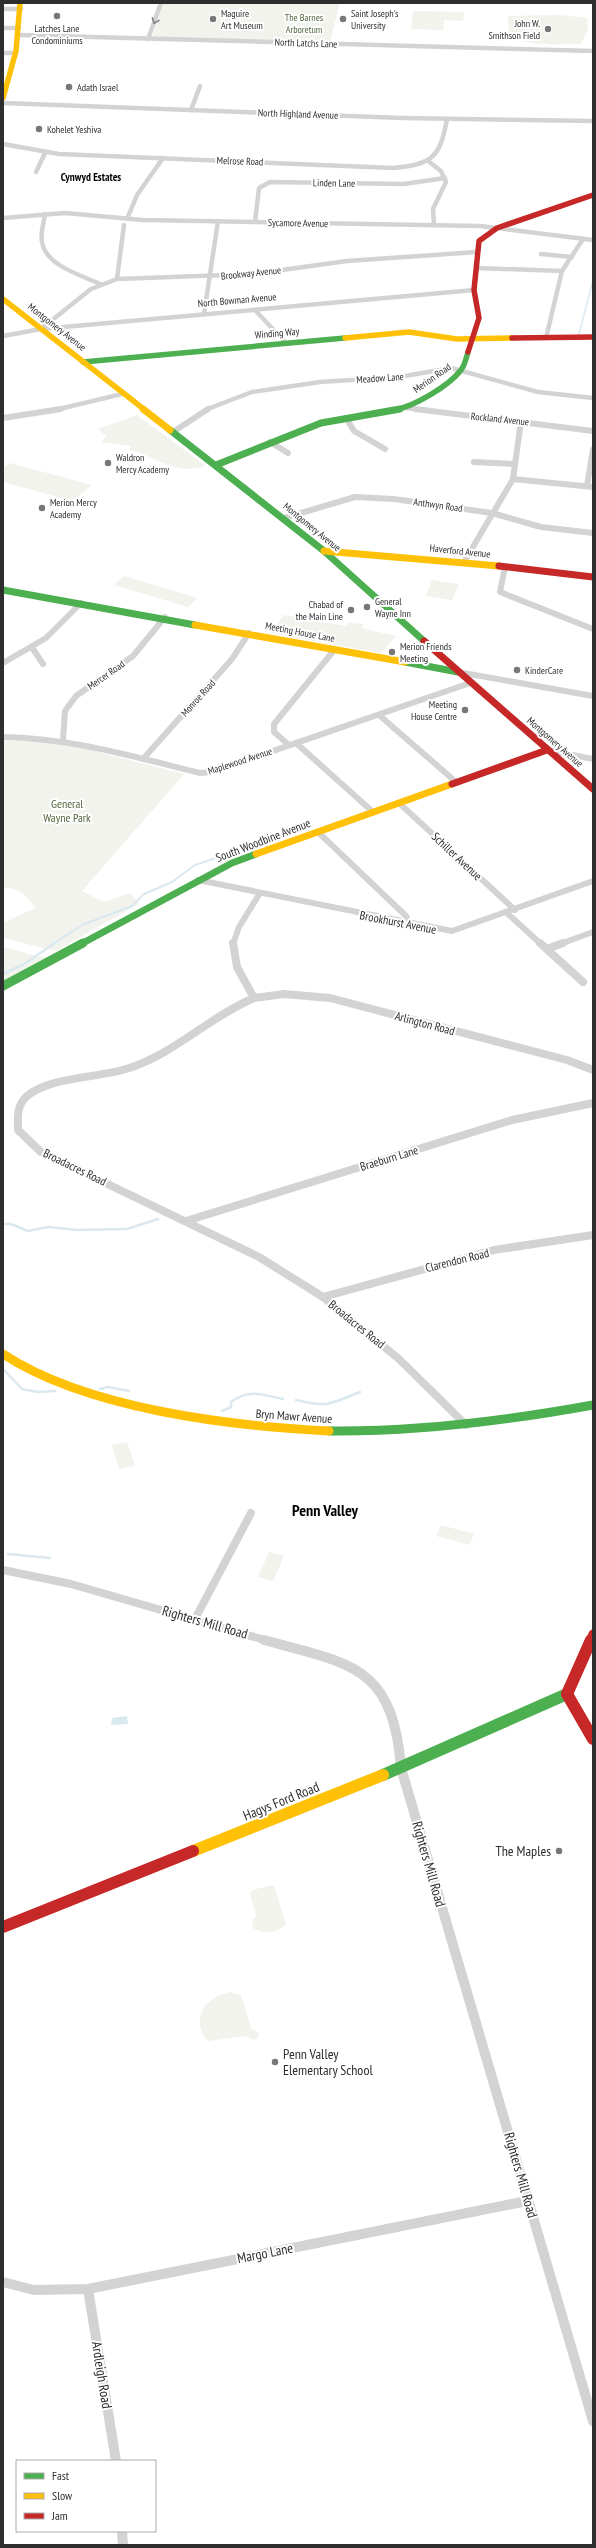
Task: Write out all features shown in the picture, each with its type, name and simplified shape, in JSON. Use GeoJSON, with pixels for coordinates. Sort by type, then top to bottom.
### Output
{"type":"FeatureCollection","features":[{"type":"Feature","properties":{"kind":"street"},"geometry":{"type":"LineString","coordinates":[[148,39],[161,3]]}},
{"type":"Feature","properties":{"kind":"street"},"geometry":{"type":"LineString","coordinates":[[3,9],[20,6],[19,32],[13,72],[3,98]]}},
{"type":"Feature","properties":{"kind":"street","name":"North Latchs Lane"},"geometry":{"type":"LineString","coordinates":[[3,28],[19,32],[148,39],[593,51]]}},
{"type":"Feature","properties":{"kind":"street"},"geometry":{"type":"LineString","coordinates":[[3,53],[16,53]]}},
{"type":"Feature","properties":{"kind":"street"},"geometry":{"type":"LineString","coordinates":[[191,110],[200,86]]}},
{"type":"Feature","properties":{"kind":"street","name":"North Highland Avenue"},"geometry":{"type":"LineString","coordinates":[[3,102],[446,119],[593,121]]}},
{"type":"Feature","properties":{"kind":"street"},"geometry":{"type":"LineString","coordinates":[[434,225],[434,208],[445,181],[441,171],[428,161],[440,151],[446,119]]}},
{"type":"Feature","properties":{"kind":"street","name":"Melrose Road"},"geometry":{"type":"LineString","coordinates":[[3,144],[45,153],[387,168],[428,161]]}},
{"type":"Feature","properties":{"kind":"street"},"geometry":{"type":"LineString","coordinates":[[36,172],[45,153]]}},
{"type":"Feature","properties":{"kind":"street"},"geometry":{"type":"LineString","coordinates":[[127,219],[130,204],[153,176],[163,158]]}},
{"type":"Feature","properties":{"kind":"street","name":"Linden Lane"},"geometry":{"type":"LineString","coordinates":[[255,222],[259,188],[261,185],[270,182],[385,184],[445,181]]}},
{"type":"Feature","properties":{"kind":"street","name":"Merion Road"},"geometry":{"type":"LineString","coordinates":[[216,465],[300,429],[346,418],[406,408],[443,386],[462,369],[479,318],[474,290],[479,241],[488,233],[497,228],[593,195]]}},
{"type":"Feature","properties":{"kind":"street"},"geometry":{"type":"LineString","coordinates":[[45,214],[42,237],[45,250],[62,265],[100,284]]}},
{"type":"Feature","properties":{"kind":"street","name":"Sycamore Avenue"},"geometry":{"type":"LineString","coordinates":[[3,218],[45,214],[80,214],[138,220],[480,226],[593,240]]}},
{"type":"Feature","properties":{"kind":"street"},"geometry":{"type":"LineString","coordinates":[[117,279],[124,225],[119,218]]}},
{"type":"Feature","properties":{"kind":"street"},"geometry":{"type":"LineString","coordinates":[[124,225],[138,220]]}},
{"type":"Feature","properties":{"kind":"street"},"geometry":{"type":"LineString","coordinates":[[204,314],[218,221]]}},
{"type":"Feature","properties":{"kind":"street"},"geometry":{"type":"LineString","coordinates":[[480,226],[488,229],[488,233]]}},
{"type":"Feature","properties":{"kind":"street"},"geometry":{"type":"LineString","coordinates":[[546,338],[562,271],[584,239]]}},
{"type":"Feature","properties":{"kind":"street","name":"Brookway Avenue"},"geometry":{"type":"LineString","coordinates":[[41,329],[83,294],[100,284],[117,279],[210,277],[253,274],[347,261],[477,252]]}},
{"type":"Feature","properties":{"kind":"street"},"geometry":{"type":"LineString","coordinates":[[541,254],[572,257]]}},
{"type":"Feature","properties":{"kind":"street"},"geometry":{"type":"LineString","coordinates":[[476,268],[562,271]]}},
{"type":"Feature","properties":{"kind":"street","name":"North Bowman Avenue"},"geometry":{"type":"LineString","coordinates":[[3,336],[41,329],[474,290]]}},
{"type":"Feature","properties":{"kind":"street","name":"Montgomery Avenue"},"geometry":{"type":"LineString","coordinates":[[3,299],[122,394],[284,518],[324,551],[470,683],[593,789]]}},
{"type":"Feature","properties":{"kind":"street"},"geometry":{"type":"LineString","coordinates":[[255,310],[286,343]]}},
{"type":"Feature","properties":{"kind":"street","name":"Winding Way"},"geometry":{"type":"LineString","coordinates":[[83,362],[409,332],[473,339]]}},
{"type":"Feature","properties":{"kind":"street"},"geometry":{"type":"LineString","coordinates":[[473,339],[593,337]]}},
{"type":"Feature","properties":{"kind":"street","name":"Meadow Lane"},"geometry":{"type":"LineString","coordinates":[[173,432],[203,411],[252,392],[320,382],[399,377],[451,368],[462,369],[538,392],[593,398]]}},
{"type":"Feature","properties":{"kind":"street"},"geometry":{"type":"LineString","coordinates":[[4,416],[75,407],[122,394]]}},
{"type":"Feature","properties":{"kind":"street","name":"Rockland Avenue"},"geometry":{"type":"LineString","coordinates":[[406,408],[593,431]]}},
{"type":"Feature","properties":{"kind":"street"},"geometry":{"type":"LineString","coordinates":[[346,418],[354,431],[385,449]]}},
{"type":"Feature","properties":{"kind":"street"},"geometry":{"type":"LineString","coordinates":[[464,562],[513,479],[513,464],[521,421]]}},
{"type":"Feature","properties":{"kind":"street"},"geometry":{"type":"LineString","coordinates":[[270,442],[288,453]]}},
{"type":"Feature","properties":{"kind":"street"},"geometry":{"type":"LineString","coordinates":[[513,479],[590,487],[593,449]]}},
{"type":"Feature","properties":{"kind":"street"},"geometry":{"type":"LineString","coordinates":[[474,462],[513,464]]}},
{"type":"Feature","properties":{"kind":"street","name":"Anthwyn Road"},"geometry":{"type":"LineString","coordinates":[[284,518],[355,497],[394,499],[492,513],[507,519],[548,529],[593,533]]}},
{"type":"Feature","properties":{"kind":"street","name":"Haverford Avenue"},"geometry":{"type":"LineString","coordinates":[[324,551],[464,562],[593,576]]}},
{"type":"Feature","properties":{"kind":"street"},"geometry":{"type":"LineString","coordinates":[[506,567],[499,588],[500,592],[593,629]]}},
{"type":"Feature","properties":{"kind":"street","name":"Meeting House Lane"},"geometry":{"type":"LineString","coordinates":[[3,590],[165,617],[593,696]]}},
{"type":"Feature","properties":{"kind":"street"},"geometry":{"type":"LineString","coordinates":[[3,663],[33,649],[66,623],[81,603]]}},
{"type":"Feature","properties":{"kind":"street","name":"Mercer Road"},"geometry":{"type":"LineString","coordinates":[[63,740],[65,711],[76,696],[133,656],[165,617]]}},
{"type":"Feature","properties":{"kind":"street","name":"Monroe Road"},"geometry":{"type":"LineString","coordinates":[[143,759],[232,659],[249,633]]}},
{"type":"Feature","properties":{"kind":"street"},"geometry":{"type":"LineString","coordinates":[[33,649],[43,664]]}},
{"type":"Feature","properties":{"kind":"street"},"geometry":{"type":"LineString","coordinates":[[335,649],[274,724],[274,732],[292,744],[373,812]]}},
{"type":"Feature","properties":{"kind":"street","name":"Maplewood Avenue"},"geometry":{"type":"LineString","coordinates":[[3,737],[34,736],[63,740],[200,774],[212,772],[470,683]]}},
{"type":"Feature","properties":{"kind":"street"},"geometry":{"type":"LineString","coordinates":[[379,715],[456,782]]}},
{"type":"Feature","properties":{"kind":"street"},"geometry":{"type":"LineString","coordinates":[[547,750],[593,759]]}},
{"type":"Feature","properties":{"kind":"street","name":"South Woodbine Avenue"},"geometry":{"type":"LineString","coordinates":[[3,986],[232,863],[547,750]]}},
{"type":"Feature","properties":{"kind":"street","name":"Schiller Avenue"},"geometry":{"type":"LineString","coordinates":[[399,803],[515,910]]}},
{"type":"Feature","properties":{"kind":"street"},"geometry":{"type":"LineString","coordinates":[[318,832],[406,916],[410,924]]}},
{"type":"Feature","properties":{"kind":"street","name":"Brookhurst Avenue"},"geometry":{"type":"LineString","coordinates":[[198,880],[410,924],[452,931],[507,913],[593,881]]}},
{"type":"Feature","properties":{"kind":"street"},"geometry":{"type":"LineString","coordinates":[[254,998],[242,979],[233,946],[240,927],[260,893]]}},
{"type":"Feature","properties":{"kind":"street"},"geometry":{"type":"LineString","coordinates":[[507,913],[583,982]]}},
{"type":"Feature","properties":{"kind":"street"},"geometry":{"type":"LineString","coordinates":[[547,949],[593,932]]}},
{"type":"Feature","properties":{"kind":"street","name":"Arlington Road"},"geometry":{"type":"LineString","coordinates":[[254,998],[284,994],[330,998],[567,1060],[593,1070]]}},
{"type":"Feature","properties":{"kind":"street","name":"Broadacres Road"},"geometry":{"type":"LineString","coordinates":[[254,998],[233,1008],[154,1058],[126,1069],[39,1088],[26,1097],[18,1107],[18,1130],[41,1152],[186,1221],[259,1258],[323,1297],[399,1359],[466,1426]]}},
{"type":"Feature","properties":{"kind":"street","name":"Braeburn Lane"},"geometry":{"type":"LineString","coordinates":[[186,1221],[512,1120],[593,1103]]}},
{"type":"Feature","properties":{"kind":"street","name":"Clarendon Road"},"geometry":{"type":"LineString","coordinates":[[323,1297],[494,1250],[593,1235]]}},
{"type":"Feature","properties":{"kind":"street","name":"Bryn Mawr Avenue"},"geometry":{"type":"LineString","coordinates":[[3,1354],[12,1361],[49,1380],[140,1407],[215,1421],[293,1430],[378,1432],[466,1426],[593,1405]]}},
{"type":"Feature","properties":{"kind":"street"},"geometry":{"type":"LineString","coordinates":[[195,1619],[251,1513]]}},
{"type":"Feature","properties":{"kind":"street","name":"Righters Mill Road"},"geometry":{"type":"LineString","coordinates":[[3,1570],[71,1584],[349,1664],[379,1689],[385,1700],[400,1750],[401,1768],[499,2096],[527,2201],[593,2421]]}},
{"type":"Feature","properties":{"kind":"street"},"geometry":{"type":"LineString","coordinates":[[593,1634],[567,1694],[593,1739]]}},
{"type":"Feature","properties":{"kind":"street","name":"Hagys Ford Road"},"geometry":{"type":"LineString","coordinates":[[3,1928],[401,1768],[567,1694]]}},
{"type":"Feature","properties":{"kind":"street","name":"Margo Lane"},"geometry":{"type":"LineString","coordinates":[[3,2282],[20,2289],[54,2292],[88,2289],[527,2201]]}},
{"type":"Feature","properties":{"kind":"street","name":"Ardleigh Road"},"geometry":{"type":"LineString","coordinates":[[88,2289],[116,2460]]}},
{"type":"Feature","properties":{"kind":"street"},"geometry":{"type":"LineString","coordinates":[[122,2532],[123,2545]]}},
{"type":"Feature","properties":{"kind":"green space","name":"The Barnes Arboretum"},"geometry":{"type":"Polygon","coordinates":[[[163,3],[340,3],[330,42],[152,38],[163,3]]]}},
{"type":"Feature","properties":{"kind":"green space"},"geometry":{"type":"Polygon","coordinates":[[[413,11],[464,12],[463,21],[444,20],[443,30],[411,29],[413,11]]]}},
{"type":"Feature","properties":{"kind":"green space","name":"John W. Smithson Field"},"geometry":{"type":"Polygon","coordinates":[[[560,15],[587,18],[588,30],[581,44],[531,43],[521,41],[509,32],[508,16],[560,15]]]}},
{"type":"Feature","properties":{"kind":"green space"},"geometry":{"type":"Polygon","coordinates":[[[137,415],[206,466],[185,469],[175,467],[129,450],[131,446],[102,442],[106,436],[98,429],[137,415]]]}},
{"type":"Feature","properties":{"kind":"green space"},"geometry":{"type":"Polygon","coordinates":[[[10,463],[92,485],[72,501],[3,482],[3,468],[10,463]]]}},
{"type":"Feature","properties":{"kind":"green space"},"geometry":{"type":"Polygon","coordinates":[[[124,576],[198,598],[188,607],[114,585],[124,576]]]}},
{"type":"Feature","properties":{"kind":"green space"},"geometry":{"type":"Polygon","coordinates":[[[432,580],[459,584],[452,600],[426,596],[432,580]]]}},
{"type":"Feature","properties":{"kind":"green space"},"geometry":{"type":"Polygon","coordinates":[[[284,615],[346,626],[348,623],[364,624],[361,628],[396,636],[381,653],[270,633],[284,615]]]}},
{"type":"Feature","properties":{"kind":"green space","name":"General Wayne Park"},"geometry":{"type":"Polygon","coordinates":[[[3,741],[56,741],[184,774],[82,891],[104,902],[130,893],[139,904],[55,951],[3,938],[3,923],[35,908],[22,893],[3,887],[5,877],[3,877],[3,741]]]}},
{"type":"Feature","properties":{"kind":"green space"},"geometry":{"type":"Polygon","coordinates":[[[3,947],[45,958],[3,981],[3,947]]]}},
{"type":"Feature","properties":{"kind":"green space"},"geometry":{"type":"Polygon","coordinates":[[[127,1442],[135,1466],[119,1469],[112,1445],[127,1442]]]}},
{"type":"Feature","properties":{"kind":"green space"},"geometry":{"type":"Polygon","coordinates":[[[441,1525],[474,1534],[469,1545],[436,1536],[441,1525]]]}},
{"type":"Feature","properties":{"kind":"green space"},"geometry":{"type":"Polygon","coordinates":[[[269,1552],[284,1556],[273,1581],[258,1577],[269,1552]]]}},
{"type":"Feature","properties":{"kind":"green space"},"geometry":{"type":"Polygon","coordinates":[[[274,1885],[286,1925],[279,1930],[262,1932],[254,1929],[252,1922],[256,1916],[250,1894],[252,1890],[274,1885]]]}},
{"type":"Feature","properties":{"kind":"green space"},"geometry":{"type":"Polygon","coordinates":[[[229,1992],[241,1995],[251,2028],[259,2033],[258,2037],[254,2040],[246,2036],[208,2041],[204,2035],[200,2022],[202,2010],[211,2000],[219,1995],[229,1992]]]}},
{"type":"Feature","properties":{"kind":"shaded area"},"geometry":{"type":"Polygon","coordinates":[[[127,1716],[128,1724],[111,1725],[112,1718],[127,1716]]]}},
{"type":"Feature","properties":{"kind":"waterway"},"geometry":{"type":"LineString","coordinates":[[579,334],[593,280]]}},
{"type":"Feature","properties":{"kind":"waterway"},"geometry":{"type":"LineString","coordinates":[[53,944],[82,925],[132,906],[144,894],[172,882],[195,865],[240,850]]}},
{"type":"Feature","properties":{"kind":"waterway"},"geometry":{"type":"LineString","coordinates":[[3,974],[24,964],[55,943]]}},
{"type":"Feature","properties":{"kind":"waterway"},"geometry":{"type":"LineString","coordinates":[[3,1224],[11,1224],[28,1231],[48,1227],[76,1230],[127,1229],[158,1219]]}},
{"type":"Feature","properties":{"kind":"waterway"},"geometry":{"type":"LineString","coordinates":[[3,1369],[22,1389],[38,1392],[55,1391]]}},
{"type":"Feature","properties":{"kind":"waterway"},"geometry":{"type":"LineString","coordinates":[[100,1389],[108,1387],[129,1391]]}},
{"type":"Feature","properties":{"kind":"waterway"},"geometry":{"type":"LineString","coordinates":[[296,1400],[315,1404],[329,1404],[360,1392]]}},
{"type":"Feature","properties":{"kind":"waterway"},"geometry":{"type":"LineString","coordinates":[[222,1411],[231,1407],[231,1402],[244,1395],[263,1394],[283,1399]]}},
{"type":"Feature","properties":{"kind":"waterway"},"geometry":{"type":"LineString","coordinates":[[8,1554],[50,1558]]}},
{"type":"Feature","properties":{"kind":"traffic: fast"},"geometry":{"type":"LineString","coordinates":[[83,362],[345,338]]}},
{"type":"Feature","properties":{"kind":"traffic: fast"},"geometry":{"type":"LineString","coordinates":[[216,465],[321,423],[406,408],[449,382],[462,369],[468,352]]}},
{"type":"Feature","properties":{"kind":"traffic: fast"},"geometry":{"type":"LineString","coordinates":[[170,430],[324,551],[424,641]]}},
{"type":"Feature","properties":{"kind":"traffic: fast"},"geometry":{"type":"LineString","coordinates":[[3,590],[195,625]]}},
{"type":"Feature","properties":{"kind":"traffic: fast"},"geometry":{"type":"LineString","coordinates":[[405,662],[458,672]]}},
{"type":"Feature","properties":{"kind":"traffic: fast"},"geometry":{"type":"LineString","coordinates":[[3,986],[232,863],[256,854]]}},
{"type":"Feature","properties":{"kind":"traffic: fast"},"geometry":{"type":"LineString","coordinates":[[329,1431],[396,1431],[462,1426],[528,1417],[593,1405]]}},
{"type":"Feature","properties":{"kind":"traffic: fast"},"geometry":{"type":"LineString","coordinates":[[383,1775],[567,1694]]}},
{"type":"Feature","properties":{"kind":"traffic: slow"},"geometry":{"type":"LineString","coordinates":[[3,98],[16,51],[20,3]]}},
{"type":"Feature","properties":{"kind":"traffic: slow"},"geometry":{"type":"LineString","coordinates":[[3,299],[170,430]]}},
{"type":"Feature","properties":{"kind":"traffic: slow"},"geometry":{"type":"LineString","coordinates":[[345,338],[409,332],[457,339],[512,338]]}},
{"type":"Feature","properties":{"kind":"traffic: slow"},"geometry":{"type":"LineString","coordinates":[[324,551],[499,566]]}},
{"type":"Feature","properties":{"kind":"traffic: slow"},"geometry":{"type":"LineString","coordinates":[[195,625],[405,662]]}},
{"type":"Feature","properties":{"kind":"traffic: slow"},"geometry":{"type":"LineString","coordinates":[[256,854],[452,784]]}},
{"type":"Feature","properties":{"kind":"traffic: slow"},"geometry":{"type":"LineString","coordinates":[[3,1354],[16,1363],[59,1383],[144,1406],[197,1417],[249,1425],[329,1431]]}},
{"type":"Feature","properties":{"kind":"traffic: slow"},"geometry":{"type":"LineString","coordinates":[[193,1851],[383,1775]]}},
{"type":"Feature","properties":{"kind":"traffic: jam"},"geometry":{"type":"LineString","coordinates":[[468,352],[479,318],[474,290],[479,241],[497,228],[593,195]]}},
{"type":"Feature","properties":{"kind":"traffic: jam"},"geometry":{"type":"LineString","coordinates":[[512,338],[593,337]]}},
{"type":"Feature","properties":{"kind":"traffic: jam"},"geometry":{"type":"LineString","coordinates":[[499,566],[593,577]]}},
{"type":"Feature","properties":{"kind":"traffic: jam"},"geometry":{"type":"LineString","coordinates":[[424,641],[593,789]]}},
{"type":"Feature","properties":{"kind":"traffic: jam"},"geometry":{"type":"LineString","coordinates":[[452,784],[547,750]]}},
{"type":"Feature","properties":{"kind":"traffic: jam"},"geometry":{"type":"LineString","coordinates":[[593,1634],[567,1694],[593,1739]]}},
{"type":"Feature","properties":{"kind":"traffic: jam"},"geometry":{"type":"LineString","coordinates":[[3,1927],[193,1851]]}},
{"type":"Feature","properties":{"kind":"place","name":"Latches Lane Condominiums"},"geometry":{"type":"Point","coordinates":[57,16]}},
{"type":"Feature","properties":{"kind":"place","name":"Maguire Art Museum"},"geometry":{"type":"Point","coordinates":[213,19]}},
{"type":"Feature","properties":{"kind":"place","name":"Saint Joseph's University"},"geometry":{"type":"Point","coordinates":[343,19]}},
{"type":"Feature","properties":{"kind":"place","name":"John W. Smithson Field"},"geometry":{"type":"Point","coordinates":[548,29]}},
{"type":"Feature","properties":{"kind":"place","name":"Adath Israel"},"geometry":{"type":"Point","coordinates":[69,87]}},
{"type":"Feature","properties":{"kind":"place","name":"Kohelet Yeshiva"},"geometry":{"type":"Point","coordinates":[39,129]}},
{"type":"Feature","properties":{"kind":"place","name":"Waldron Mercy Academy"},"geometry":{"type":"Point","coordinates":[108,463]}},
{"type":"Feature","properties":{"kind":"place","name":"Merion Mercy Academy"},"geometry":{"type":"Point","coordinates":[42,508]}},
{"type":"Feature","properties":{"kind":"place","name":"General Wayne Inn"},"geometry":{"type":"Point","coordinates":[367,607]}},
{"type":"Feature","properties":{"kind":"place","name":"Chabad of the Main Line"},"geometry":{"type":"Point","coordinates":[351,610]}},
{"type":"Feature","properties":{"kind":"place","name":"Merion Friends Meeting"},"geometry":{"type":"Point","coordinates":[392,652]}},
{"type":"Feature","properties":{"kind":"place","name":"KinderCare"},"geometry":{"type":"Point","coordinates":[517,670]}},
{"type":"Feature","properties":{"kind":"place","name":"Meeting House Centre"},"geometry":{"type":"Point","coordinates":[465,710]}},
{"type":"Feature","properties":{"kind":"place","name":"The Maples"},"geometry":{"type":"Point","coordinates":[559,1851]}},
{"type":"Feature","properties":{"kind":"place","name":"Penn Valley Elementary School"},"geometry":{"type":"Point","coordinates":[275,2062]}},
{"type":"Feature","properties":{"kind":"district","name":"Cynwyd Estates"},"geometry":{"type":"Point","coordinates":[91,177]}},
{"type":"Feature","properties":{"kind":"district","name":"Penn Valley"},"geometry":{"type":"Point","coordinates":[325,1510]}}]}
